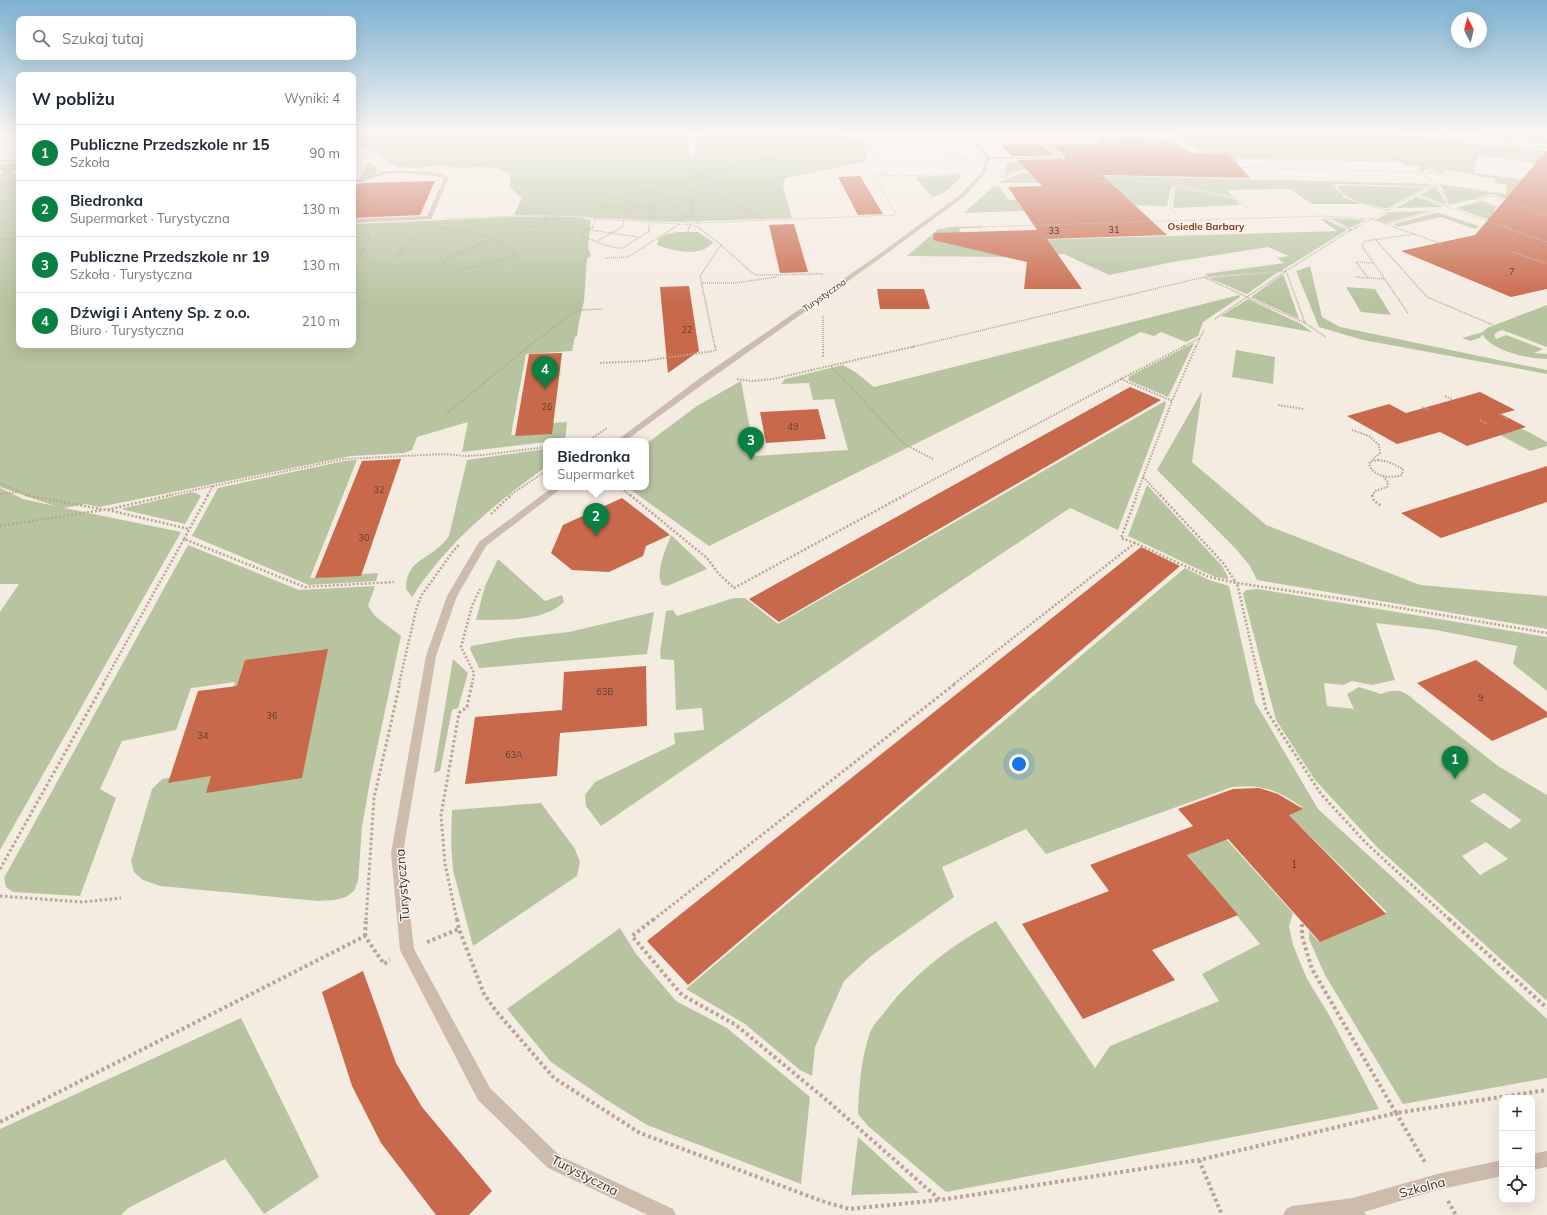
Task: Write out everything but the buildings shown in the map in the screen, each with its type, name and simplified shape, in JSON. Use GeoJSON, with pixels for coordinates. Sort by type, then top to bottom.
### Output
{"type":"FeatureCollection","features":[{"type":"Feature","properties":{"kind":"street"},"geometry":{"type":"LineString","coordinates":[[0,199],[8,189]]}},
{"type":"Feature","properties":{"kind":"street"},"geometry":{"type":"LineString","coordinates":[[356,221],[429,218],[442,189]]}},
{"type":"Feature","properties":{"kind":"street","name":"Turystyczna"},"geometry":{"type":"LineString","coordinates":[[624,438],[703,380],[880,256],[893,245],[964,195],[969,189]]}},
{"type":"Feature","properties":{"kind":"street","name":"Turystyczna"},"geometry":{"type":"LineString","coordinates":[[555,490],[482,544],[452,596],[431,656],[396,853],[407,950],[484,1094],[554,1162],[667,1215]]}},
{"type":"Feature","properties":{"kind":"street"},"geometry":{"type":"LineString","coordinates":[[1535,1161],[1547,1159]]}},
{"type":"Feature","properties":{"kind":"street","name":"Szkolna"},"geometry":{"type":"LineString","coordinates":[[1355,1211],[1437,1182],[1499,1169]]}},
{"type":"Feature","properties":{"kind":"street"},"geometry":{"type":"LineString","coordinates":[[1292,1215],[1355,1211]]}},
{"type":"Feature","properties":{"kind":"path"},"geometry":{"type":"LineString","coordinates":[[654,189],[604,201],[593,227],[579,235],[609,247],[623,248],[649,230],[655,198],[657,194],[667,189]]}},
{"type":"Feature","properties":{"kind":"path"},"geometry":{"type":"LineString","coordinates":[[880,189],[896,213],[895,215],[899,219]]}},
{"type":"Feature","properties":{"kind":"path"},"geometry":{"type":"LineString","coordinates":[[1174,189],[1170,208],[1177,214]]}},
{"type":"Feature","properties":{"kind":"path"},"geometry":{"type":"LineString","coordinates":[[1188,189],[1236,198],[1252,211]]}},
{"type":"Feature","properties":{"kind":"path"},"geometry":{"type":"LineString","coordinates":[[1336,189],[1354,201],[1378,209],[1389,210]]}},
{"type":"Feature","properties":{"kind":"path"},"geometry":{"type":"LineString","coordinates":[[1215,319],[1286,271],[1351,230],[1426,189]]}},
{"type":"Feature","properties":{"kind":"path"},"geometry":{"type":"LineString","coordinates":[[1439,189],[1448,206]]}},
{"type":"Feature","properties":{"kind":"path"},"geometry":{"type":"LineString","coordinates":[[692,216],[694,190],[713,195],[766,220]]}},
{"type":"Feature","properties":{"kind":"path"},"geometry":{"type":"LineString","coordinates":[[640,192],[650,194],[655,198]]}},
{"type":"Feature","properties":{"kind":"path"},"geometry":{"type":"LineString","coordinates":[[1414,195],[1547,242]]}},
{"type":"Feature","properties":{"kind":"path"},"geometry":{"type":"LineString","coordinates":[[1448,206],[1492,196],[1547,216]]}},
{"type":"Feature","properties":{"kind":"path"},"geometry":{"type":"LineString","coordinates":[[622,197],[627,200],[627,204]]}},
{"type":"Feature","properties":{"kind":"path"},"geometry":{"type":"LineString","coordinates":[[679,197],[690,198],[693,201],[687,205],[678,206],[671,205],[667,202],[669,199],[679,197]]}},
{"type":"Feature","properties":{"kind":"path"},"geometry":{"type":"LineString","coordinates":[[1476,199],[1498,207]]}},
{"type":"Feature","properties":{"kind":"path"},"geometry":{"type":"LineString","coordinates":[[617,207],[632,204],[635,207]]}},
{"type":"Feature","properties":{"kind":"path"},"geometry":{"type":"LineString","coordinates":[[601,207],[617,207],[626,210],[635,207],[653,207]]}},
{"type":"Feature","properties":{"kind":"path"},"geometry":{"type":"LineString","coordinates":[[1388,224],[1439,209]]}},
{"type":"Feature","properties":{"kind":"path"},"geometry":{"type":"LineString","coordinates":[[597,241],[614,234],[622,228],[626,210]]}},
{"type":"Feature","properties":{"kind":"path"},"geometry":{"type":"LineString","coordinates":[[429,218],[438,219],[518,216],[571,217],[690,224],[895,215]]}},
{"type":"Feature","properties":{"kind":"path"},"geometry":{"type":"LineString","coordinates":[[518,216],[516,225],[533,228],[535,227],[537,219],[542,219],[540,227],[544,227],[545,219],[549,219],[548,227],[554,227],[555,219],[559,219],[559,226],[562,226],[563,218],[566,218],[566,226],[570,226],[571,217]]}},
{"type":"Feature","properties":{"kind":"path"},"geometry":{"type":"LineString","coordinates":[[696,223],[701,222],[702,219],[692,216],[683,217],[680,220],[682,222],[700,227],[751,272],[757,275],[786,276]]}},
{"type":"Feature","properties":{"kind":"path"},"geometry":{"type":"LineString","coordinates":[[1323,216],[1351,230]]}},
{"type":"Feature","properties":{"kind":"path"},"geometry":{"type":"LineString","coordinates":[[945,228],[1323,216],[1372,219],[1442,244]]}},
{"type":"Feature","properties":{"kind":"path"},"geometry":{"type":"LineString","coordinates":[[605,258],[628,257],[679,224]]}},
{"type":"Feature","properties":{"kind":"path"},"geometry":{"type":"LineString","coordinates":[[688,232],[690,224]]}},
{"type":"Feature","properties":{"kind":"path"},"geometry":{"type":"LineString","coordinates":[[433,228],[461,231],[492,239],[505,245],[516,256],[461,270]]}},
{"type":"Feature","properties":{"kind":"path"},"geometry":{"type":"LineString","coordinates":[[588,229],[638,238]]}},
{"type":"Feature","properties":{"kind":"path"},"geometry":{"type":"LineString","coordinates":[[396,256],[422,231]]}},
{"type":"Feature","properties":{"kind":"path"},"geometry":{"type":"LineString","coordinates":[[359,258],[372,232]]}},
{"type":"Feature","properties":{"kind":"path"},"geometry":{"type":"LineString","coordinates":[[1408,313],[1362,246],[1365,241],[1415,234]]}},
{"type":"Feature","properties":{"kind":"path"},"geometry":{"type":"LineString","coordinates":[[0,239],[8,240],[16,239]]}},
{"type":"Feature","properties":{"kind":"path"},"geometry":{"type":"LineString","coordinates":[[443,264],[446,258],[492,239]]}},
{"type":"Feature","properties":{"kind":"path"},"geometry":{"type":"LineString","coordinates":[[1375,239],[1427,297],[1494,325]]}},
{"type":"Feature","properties":{"kind":"path"},"geometry":{"type":"LineString","coordinates":[[719,355],[716,351],[700,276],[721,245]]}},
{"type":"Feature","properties":{"kind":"path"},"geometry":{"type":"LineString","coordinates":[[1513,252],[1547,264]]}},
{"type":"Feature","properties":{"kind":"path"},"geometry":{"type":"LineString","coordinates":[[1368,278],[1356,262],[1373,262]]}},
{"type":"Feature","properties":{"kind":"path"},"geometry":{"type":"LineString","coordinates":[[736,378],[751,381],[773,379],[1204,277],[1286,271]]}},
{"type":"Feature","properties":{"kind":"path"},"geometry":{"type":"LineString","coordinates":[[1286,271],[1304,323]]}},
{"type":"Feature","properties":{"kind":"path"},"geometry":{"type":"LineString","coordinates":[[701,283],[735,283],[786,276],[822,274]]}},
{"type":"Feature","properties":{"kind":"path"},"geometry":{"type":"LineString","coordinates":[[1204,277],[1304,323],[1326,337]]}},
{"type":"Feature","properties":{"kind":"path"},"geometry":{"type":"LineString","coordinates":[[1355,277],[1384,279]]}},
{"type":"Feature","properties":{"kind":"path"},"geometry":{"type":"LineString","coordinates":[[446,414],[531,344],[577,310],[602,310]]}},
{"type":"Feature","properties":{"kind":"path"},"geometry":{"type":"LineString","coordinates":[[823,314],[823,358]]}},
{"type":"Feature","properties":{"kind":"path"},"geometry":{"type":"LineString","coordinates":[[1204,330],[1172,401],[1121,538],[1209,577],[1236,583],[1378,604],[1547,633]]}},
{"type":"Feature","properties":{"kind":"path"},"geometry":{"type":"LineString","coordinates":[[623,490],[708,558],[718,573],[734,588],[1200,338]]}},
{"type":"Feature","properties":{"kind":"path"},"geometry":{"type":"LineString","coordinates":[[600,363],[644,361],[713,351]]}},
{"type":"Feature","properties":{"kind":"path"},"geometry":{"type":"LineString","coordinates":[[831,366],[904,444],[933,459]]}},
{"type":"Feature","properties":{"kind":"path"},"geometry":{"type":"LineString","coordinates":[[1122,379],[1172,401]]}},
{"type":"Feature","properties":{"kind":"path"},"geometry":{"type":"LineString","coordinates":[[1445,396],[1453,400]]}},
{"type":"Feature","properties":{"kind":"path"},"geometry":{"type":"LineString","coordinates":[[1278,405],[1304,409]]}},
{"type":"Feature","properties":{"kind":"path"},"geometry":{"type":"LineString","coordinates":[[1422,407],[1429,410]]}},
{"type":"Feature","properties":{"kind":"path"},"geometry":{"type":"LineString","coordinates":[[1499,414],[1508,419]]}},
{"type":"Feature","properties":{"kind":"path"},"geometry":{"type":"LineString","coordinates":[[1480,420],[1488,424]]}},
{"type":"Feature","properties":{"kind":"path"},"geometry":{"type":"LineString","coordinates":[[1352,430],[1369,436],[1380,445],[1380,453],[1370,462],[1369,466],[1370,469],[1383,476],[1388,482],[1387,487],[1375,491],[1372,496],[1374,501],[1382,506]]}},
{"type":"Feature","properties":{"kind":"path"},"geometry":{"type":"LineString","coordinates":[[0,526],[106,510],[344,459],[444,454],[466,456],[543,447]]}},
{"type":"Feature","properties":{"kind":"path"},"geometry":{"type":"LineString","coordinates":[[1370,462],[1378,460],[1389,462],[1400,466],[1404,472],[1402,475],[1394,477],[1383,476]]}},
{"type":"Feature","properties":{"kind":"path"},"geometry":{"type":"LineString","coordinates":[[1144,477],[1224,564],[1236,583],[1266,710],[1321,794],[1367,844],[1547,1008]]}},
{"type":"Feature","properties":{"kind":"path"},"geometry":{"type":"LineString","coordinates":[[0,483],[26,496],[106,510],[189,529]]}},
{"type":"Feature","properties":{"kind":"path"},"geometry":{"type":"LineString","coordinates":[[0,869],[213,486]]}},
{"type":"Feature","properties":{"kind":"path"},"geometry":{"type":"LineString","coordinates":[[0,494],[18,492]]}},
{"type":"Feature","properties":{"kind":"path"},"geometry":{"type":"LineString","coordinates":[[184,539],[305,587],[394,582]]}},
{"type":"Feature","properties":{"kind":"path"},"geometry":{"type":"LineString","coordinates":[[940,1200],[830,1103],[736,1025],[682,995],[632,936],[1135,543]]}},
{"type":"Feature","properties":{"kind":"path"},"geometry":{"type":"LineString","coordinates":[[481,586],[472,606],[461,647],[474,672],[467,707],[459,713],[441,815],[445,864],[459,929],[484,994],[496,1011],[554,1078],[640,1133],[822,1201],[849,1209],[940,1200],[1199,1160],[1396,1114],[1547,1090]]}},
{"type":"Feature","properties":{"kind":"path"},"geometry":{"type":"LineString","coordinates":[[0,896],[82,902],[121,898]]}},
{"type":"Feature","properties":{"kind":"path"},"geometry":{"type":"LineString","coordinates":[[1302,924],[1302,936],[1312,969],[1396,1114]]}},
{"type":"Feature","properties":{"kind":"path"},"geometry":{"type":"LineString","coordinates":[[0,1122],[365,936],[384,964],[407,950],[459,929]]}},
{"type":"Feature","properties":{"kind":"path"},"geometry":{"type":"LineString","coordinates":[[1199,1160],[1222,1215]]}},
{"type":"Feature","properties":{"kind":"green space"},"geometry":{"type":"Polygon","coordinates":[[[0,189],[16,189],[16,348],[356,348],[356,224],[516,217],[572,217],[591,220],[588,248],[591,256],[587,259],[584,301],[577,336],[575,337],[572,351],[526,354],[511,435],[551,433],[553,423],[567,422],[565,438],[543,438],[543,442],[462,452],[468,422],[417,437],[412,450],[404,453],[351,456],[99,507],[85,504],[64,508],[181,532],[0,850],[0,612],[19,584],[0,584],[0,488],[23,499],[55,506],[0,487],[0,189]]]}},
{"type":"Feature","properties":{"kind":"green space"},"geometry":{"type":"Polygon","coordinates":[[[511,189],[784,189],[792,218],[672,222],[570,216],[514,215],[522,198],[511,189]]]}},
{"type":"Feature","properties":{"kind":"green space"},"geometry":{"type":"Polygon","coordinates":[[[925,189],[949,189],[945,192],[932,197],[925,189]]]}},
{"type":"Feature","properties":{"kind":"green space"},"geometry":{"type":"Polygon","coordinates":[[[991,189],[1001,189],[1009,200],[1077,198],[1078,189],[1171,189],[1167,206],[1116,205],[1117,207],[964,213],[991,189]]]}},
{"type":"Feature","properties":{"kind":"green space"},"geometry":{"type":"Polygon","coordinates":[[[1175,189],[1185,189],[1234,199],[1242,205],[1173,208],[1175,189]]]}},
{"type":"Feature","properties":{"kind":"green space"},"geometry":{"type":"Polygon","coordinates":[[[1191,189],[1335,189],[1342,194],[1343,197],[1362,204],[1312,204],[1290,189],[1226,190],[1235,197],[1191,189]]]}},
{"type":"Feature","properties":{"kind":"green space"},"geometry":{"type":"Polygon","coordinates":[[[1339,189],[1423,189],[1388,208],[1365,204],[1345,195],[1339,189]]]}},
{"type":"Feature","properties":{"kind":"green space"},"geometry":{"type":"Polygon","coordinates":[[[1431,189],[1437,189],[1447,205],[1420,195],[1431,189]]]}},
{"type":"Feature","properties":{"kind":"green space"},"geometry":{"type":"Polygon","coordinates":[[[1442,189],[1471,189],[1506,194],[1507,189],[1538,189],[1516,203],[1492,194],[1451,204],[1449,203],[1442,189]]]}},
{"type":"Feature","properties":{"kind":"green space"},"geometry":{"type":"Polygon","coordinates":[[[1416,197],[1420,198],[1443,207],[1396,208],[1416,197]]]}},
{"type":"Feature","properties":{"kind":"green space"},"geometry":{"type":"Polygon","coordinates":[[[1481,201],[1496,207],[1494,211],[1544,229],[1547,240],[1456,208],[1481,201]]]}},
{"type":"Feature","properties":{"kind":"green space"},"geometry":{"type":"Polygon","coordinates":[[[1429,211],[1386,223],[1375,220],[1389,212],[1429,211]]]}},
{"type":"Feature","properties":{"kind":"green space"},"geometry":{"type":"Polygon","coordinates":[[[1435,213],[1479,226],[1475,229],[1441,217],[1398,227],[1394,224],[1435,213]]]}},
{"type":"Feature","properties":{"kind":"green space"},"geometry":{"type":"Polygon","coordinates":[[[1330,218],[1366,220],[1350,228],[1330,218]]]}},
{"type":"Feature","properties":{"kind":"green space"},"geometry":{"type":"Polygon","coordinates":[[[1320,219],[1325,219],[1347,230],[1281,271],[1208,276],[1205,274],[1284,263],[1277,258],[1289,256],[1268,247],[1173,262],[1109,275],[1064,254],[1007,257],[907,256],[938,229],[959,228],[967,242],[1337,231],[1320,219]]]}},
{"type":"Feature","properties":{"kind":"green space"},"geometry":{"type":"Polygon","coordinates":[[[677,232],[698,232],[713,242],[708,247],[695,252],[679,251],[657,245],[659,238],[667,234],[677,232]]]}},
{"type":"Feature","properties":{"kind":"green space"},"geometry":{"type":"Polygon","coordinates":[[[1310,266],[1322,317],[1340,327],[1547,370],[1547,374],[1363,340],[1319,327],[1296,271],[1310,266]]]}},
{"type":"Feature","properties":{"kind":"green space"},"geometry":{"type":"Polygon","coordinates":[[[1278,272],[1247,294],[1209,278],[1278,272]]]}},
{"type":"Feature","properties":{"kind":"green space"},"geometry":{"type":"Polygon","coordinates":[[[1282,275],[1284,276],[1299,319],[1251,297],[1282,275]]]}},
{"type":"Feature","properties":{"kind":"green space"},"geometry":{"type":"Polygon","coordinates":[[[1346,287],[1375,289],[1391,315],[1361,312],[1346,287]]]}},
{"type":"Feature","properties":{"kind":"green space"},"geometry":{"type":"Polygon","coordinates":[[[1239,295],[1240,297],[1203,322],[1198,336],[1186,342],[1161,332],[1154,336],[1141,332],[709,546],[631,490],[649,490],[649,442],[697,406],[741,381],[755,456],[848,450],[834,399],[813,400],[809,383],[781,384],[785,379],[843,365],[855,372],[874,387],[1239,295]]]}},
{"type":"Feature","properties":{"kind":"green space"},"geometry":{"type":"Polygon","coordinates":[[[1248,299],[1301,324],[1312,332],[1221,316],[1248,299]]]}},
{"type":"Feature","properties":{"kind":"green space"},"geometry":{"type":"Polygon","coordinates":[[[1547,305],[1547,347],[1502,330],[1494,335],[1496,339],[1506,335],[1543,349],[1534,353],[1547,354],[1547,359],[1521,356],[1502,350],[1494,346],[1483,335],[1480,336],[1482,337],[1470,341],[1462,338],[1483,332],[1487,328],[1547,305]]]}},
{"type":"Feature","properties":{"kind":"green space"},"geometry":{"type":"Polygon","coordinates":[[[1194,343],[1168,397],[1128,380],[1130,376],[1194,343]]]}},
{"type":"Feature","properties":{"kind":"green space"},"geometry":{"type":"Polygon","coordinates":[[[1236,350],[1275,357],[1273,384],[1232,377],[1236,350]]]}},
{"type":"Feature","properties":{"kind":"green space"},"geometry":{"type":"Polygon","coordinates":[[[1202,391],[1192,462],[1266,525],[1420,585],[1547,596],[1547,629],[1257,580],[1250,566],[1236,549],[1157,470],[1202,391]]]}},
{"type":"Feature","properties":{"kind":"green space"},"geometry":{"type":"Polygon","coordinates":[[[1165,401],[1166,404],[1118,530],[1070,508],[601,826],[586,806],[585,795],[595,782],[675,744],[674,733],[704,730],[702,708],[676,710],[674,660],[661,659],[660,653],[666,611],[673,610],[677,616],[734,598],[745,598],[778,624],[1165,401]]]}},
{"type":"Feature","properties":{"kind":"green space"},"geometry":{"type":"Polygon","coordinates":[[[1513,424],[1547,442],[1547,446],[1530,451],[1491,430],[1513,424]]]}},
{"type":"Feature","properties":{"kind":"green space"},"geometry":{"type":"Polygon","coordinates":[[[543,449],[543,469],[490,510],[456,542],[440,559],[412,597],[406,589],[410,571],[415,564],[443,544],[449,536],[467,460],[543,449]]]}},
{"type":"Feature","properties":{"kind":"green space"},"geometry":{"type":"Polygon","coordinates":[[[357,460],[310,578],[378,573],[376,581],[309,585],[192,536],[218,488],[344,461],[357,460]]]}},
{"type":"Feature","properties":{"kind":"green space"},"geometry":{"type":"Polygon","coordinates":[[[1147,485],[1222,566],[1229,579],[1215,577],[1128,536],[1147,485]]]}},
{"type":"Feature","properties":{"kind":"green space"},"geometry":{"type":"Polygon","coordinates":[[[192,492],[201,496],[185,524],[121,509],[192,492]]]}},
{"type":"Feature","properties":{"kind":"green space"},"geometry":{"type":"Polygon","coordinates":[[[671,535],[707,569],[667,586],[662,585],[660,580],[660,567],[671,535]]]}},
{"type":"Feature","properties":{"kind":"green space"},"geometry":{"type":"Polygon","coordinates":[[[188,545],[299,590],[375,586],[368,606],[375,616],[401,636],[370,781],[362,827],[358,881],[354,891],[346,897],[335,900],[318,901],[160,886],[143,880],[134,872],[131,861],[152,789],[162,779],[209,771],[235,682],[191,688],[176,730],[122,741],[100,789],[116,798],[80,896],[13,892],[6,887],[4,878],[188,545]]]}},
{"type":"Feature","properties":{"kind":"green space"},"geometry":{"type":"Polygon","coordinates":[[[498,559],[545,601],[562,595],[564,602],[555,609],[534,616],[511,620],[476,620],[485,586],[498,559]]]}},
{"type":"Feature","properties":{"kind":"green space"},"geometry":{"type":"Polygon","coordinates":[[[1185,568],[1209,580],[1229,586],[1255,702],[1318,809],[1547,1019],[1547,1078],[1403,1104],[1325,975],[1309,939],[1309,931],[1318,941],[1387,912],[1287,813],[1302,807],[1277,792],[1252,786],[1232,787],[1046,854],[1026,829],[942,867],[954,897],[871,956],[844,981],[815,1047],[812,1076],[800,1070],[745,1024],[686,989],[1185,568]]]}},
{"type":"Feature","properties":{"kind":"green space"},"geometry":{"type":"Polygon","coordinates":[[[1258,589],[1547,637],[1547,691],[1513,664],[1517,646],[1436,630],[1376,623],[1395,680],[1372,685],[1352,681],[1343,685],[1324,683],[1327,706],[1354,709],[1347,694],[1359,687],[1381,694],[1390,691],[1398,691],[1410,696],[1498,766],[1547,795],[1547,1001],[1378,848],[1315,780],[1276,720],[1243,594],[1246,590],[1258,589]],[[1484,793],[1470,801],[1510,829],[1521,821],[1521,820],[1484,793]],[[1486,842],[1462,856],[1480,875],[1508,859],[1486,842]]]}},
{"type":"Feature","properties":{"kind":"green space"},"geometry":{"type":"Polygon","coordinates":[[[654,612],[647,654],[479,668],[470,649],[471,646],[516,638],[569,632],[654,612]]]}},
{"type":"Feature","properties":{"kind":"green space"},"geometry":{"type":"Polygon","coordinates":[[[453,659],[468,673],[458,708],[452,710],[440,771],[434,773],[453,659]]]}},
{"type":"Feature","properties":{"kind":"green space"},"geometry":{"type":"Polygon","coordinates":[[[541,803],[575,849],[580,862],[577,876],[473,946],[453,870],[451,842],[452,810],[541,803]]]}},
{"type":"Feature","properties":{"kind":"green space"},"geometry":{"type":"Polygon","coordinates":[[[1226,839],[1293,913],[1289,926],[1293,945],[1307,979],[1328,1013],[1379,1109],[946,1192],[868,1126],[858,1114],[863,1061],[871,1030],[895,999],[921,973],[949,950],[996,921],[1095,1068],[1110,1046],[1219,1001],[1202,974],[1260,944],[1186,853],[1226,839]]]}},
{"type":"Feature","properties":{"kind":"green space"},"geometry":{"type":"Polygon","coordinates":[[[620,928],[636,954],[676,1001],[727,1028],[810,1097],[801,1184],[647,1125],[605,1099],[551,1062],[507,1009],[620,928]]]}},
{"type":"Feature","properties":{"kind":"green space"},"geometry":{"type":"Polygon","coordinates":[[[241,1018],[319,1177],[264,1214],[225,1159],[128,1208],[121,1215],[0,1215],[0,1129],[241,1018]]]}},
{"type":"Feature","properties":{"kind":"green space"},"geometry":{"type":"Polygon","coordinates":[[[858,1137],[919,1193],[851,1195],[858,1137]]]}},
{"type":"Feature","properties":{"kind":"place","name":"Dźwigi i Anteny Sp. z o.o."},"geometry":{"type":"Point","coordinates":[545,389]}},
{"type":"Feature","properties":{"kind":"place","name":"Publiczne Przedszkole nr 19"},"geometry":{"type":"Point","coordinates":[751,460]}},
{"type":"Feature","properties":{"kind":"place","name":"Biedronka"},"geometry":{"type":"Point","coordinates":[596,536]}},
{"type":"Feature","properties":{"kind":"place","name":"Publiczne Przedszkole nr 15"},"geometry":{"type":"Point","coordinates":[1455,779]}},
{"type":"Feature","properties":{"kind":"district","name":"Osiedle Barbary"},"geometry":{"type":"Point","coordinates":[1206,226]}}]}
